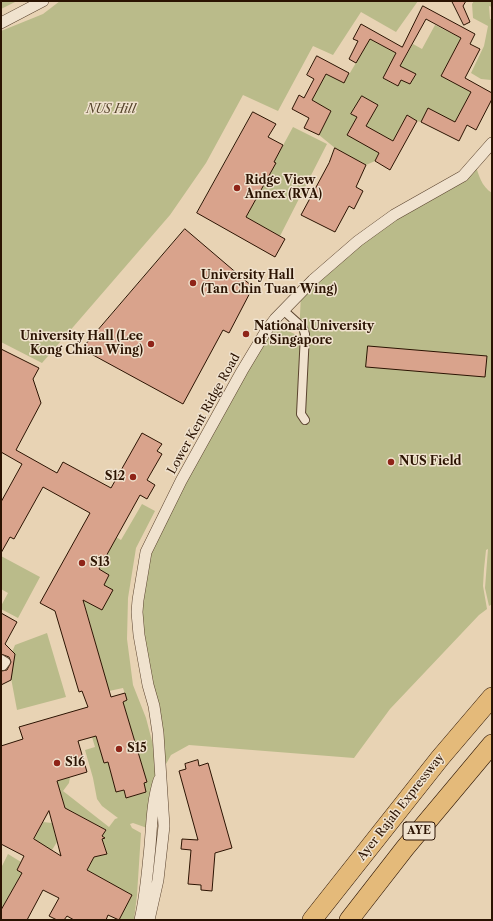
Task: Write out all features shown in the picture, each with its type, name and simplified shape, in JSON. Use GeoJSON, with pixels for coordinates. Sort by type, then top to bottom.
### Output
{"type":"FeatureCollection","features":[{"type":"Feature","properties":{"kind":"highway","name":"Ayer Rajah Expressway"},"geometry":{"type":"LineString","coordinates":[[312,920],[440,758],[492,697]]}},
{"type":"Feature","properties":{"kind":"highway","name":"AYE"},"geometry":{"type":"LineString","coordinates":[[349,920],[405,848],[492,744]]}},
{"type":"Feature","properties":{"kind":"street"},"geometry":{"type":"LineString","coordinates":[[1,23],[43,1]]}},
{"type":"Feature","properties":{"kind":"street","name":"Lower Kent Ridge Road"},"geometry":{"type":"LineString","coordinates":[[149,920],[158,880],[164,826],[158,733],[139,634],[137,612],[146,552],[181,481],[242,371],[266,331],[283,310],[318,275],[358,241],[394,215],[463,176],[492,144]]}},
{"type":"Feature","properties":{"kind":"street"},"geometry":{"type":"LineString","coordinates":[[283,310],[303,328],[305,334],[301,414],[305,420]]}},
{"type":"Feature","properties":{"kind":"street"},"geometry":{"type":"LineString","coordinates":[[1,659],[6,662],[3,666],[1,665]]}},
{"type":"Feature","properties":{"kind":"street","name":"Lower Kent Ridge Road"},"geometry":{"type":"LineString","coordinates":[[140,920],[149,855],[150,829],[155,791],[160,775]]}},
{"type":"Feature","properties":{"kind":"green space"},"geometry":{"type":"Polygon","coordinates":[[[1,1],[17,1],[1,9],[1,1]]]}},
{"type":"Feature","properties":{"kind":"green space","name":"NUS Hill"},"geometry":{"type":"Polygon","coordinates":[[[60,1],[418,1],[396,32],[361,12],[333,55],[313,46],[278,111],[243,95],[206,163],[170,215],[42,363],[1,342],[1,31],[43,14],[60,1]]]}},
{"type":"Feature","properties":{"kind":"green space"},"geometry":{"type":"Polygon","coordinates":[[[474,1],[492,1],[492,7],[489,6],[490,19],[492,19],[491,80],[481,79],[471,73],[484,46],[488,26],[473,18],[472,4],[474,1]]]}},
{"type":"Feature","properties":{"kind":"green space"},"geometry":{"type":"Polygon","coordinates":[[[435,25],[461,38],[441,76],[471,92],[455,122],[421,122],[407,115],[393,141],[366,126],[378,105],[362,96],[351,114],[357,117],[347,134],[379,153],[375,161],[366,165],[335,148],[319,135],[331,111],[312,100],[326,74],[344,83],[370,39],[396,53],[383,78],[397,86],[401,79],[410,84],[416,74],[400,66],[413,44],[422,49],[435,25]]]}},
{"type":"Feature","properties":{"kind":"green space"},"geometry":{"type":"Polygon","coordinates":[[[293,127],[327,144],[280,236],[246,217],[276,163],[274,162],[293,127]]]}},
{"type":"Feature","properties":{"kind":"green space"},"geometry":{"type":"Polygon","coordinates":[[[475,164],[483,184],[492,193],[492,604],[489,606],[485,588],[488,549],[486,550],[483,586],[487,609],[479,615],[390,709],[354,758],[189,745],[171,755],[160,775],[150,829],[133,823],[130,824],[132,828],[141,833],[137,895],[134,920],[119,920],[132,895],[87,870],[91,863],[87,859],[107,854],[102,839],[105,838],[102,836],[106,830],[71,811],[66,811],[57,781],[70,777],[69,783],[63,791],[109,827],[115,819],[118,818],[102,806],[97,799],[85,750],[95,747],[92,737],[96,736],[104,763],[108,762],[116,792],[124,790],[127,798],[146,792],[144,783],[147,782],[123,702],[127,700],[123,688],[109,691],[84,602],[80,602],[116,537],[121,540],[142,504],[155,511],[136,548],[128,598],[127,639],[133,685],[146,718],[160,772],[138,600],[146,552],[275,319],[286,330],[299,336],[301,294],[333,261],[475,164]]]}},
{"type":"Feature","properties":{"kind":"green space"},"geometry":{"type":"Polygon","coordinates":[[[1,556],[40,577],[18,618],[1,609],[1,606],[8,593],[1,589],[1,556]]]}},
{"type":"Feature","properties":{"kind":"green space"},"geometry":{"type":"Polygon","coordinates":[[[47,633],[66,697],[17,710],[8,662],[15,645],[47,633]]]}},
{"type":"Feature","properties":{"kind":"green space"},"geometry":{"type":"Polygon","coordinates":[[[43,822],[52,823],[57,842],[52,850],[30,847],[43,822]]]}},
{"type":"Feature","properties":{"kind":"green space"},"geometry":{"type":"Polygon","coordinates":[[[8,854],[21,862],[17,870],[22,873],[1,910],[1,868],[8,854]]]}},
{"type":"Feature","properties":{"kind":"building"},"geometry":{"type":"Polygon","coordinates":[[[452,1],[466,1],[463,6],[470,22],[464,25],[452,1]]]}},
{"type":"Feature","properties":{"kind":"building"},"geometry":{"type":"Polygon","coordinates":[[[423,6],[475,34],[470,44],[480,49],[465,78],[492,93],[492,99],[476,130],[467,125],[459,141],[421,122],[428,108],[455,122],[471,92],[441,76],[461,38],[426,19],[400,66],[416,74],[410,84],[401,80],[398,86],[383,78],[396,53],[370,39],[356,63],[349,59],[358,41],[353,39],[361,24],[402,47],[423,6]]]}},
{"type":"Feature","properties":{"kind":"building"},"geometry":{"type":"Polygon","coordinates":[[[317,56],[349,73],[344,83],[326,74],[312,100],[331,111],[319,135],[304,128],[309,118],[292,109],[299,95],[304,98],[314,79],[307,75],[317,56]]]}},
{"type":"Feature","properties":{"kind":"building"},"geometry":{"type":"Polygon","coordinates":[[[362,96],[378,105],[366,126],[393,141],[407,115],[417,121],[390,170],[375,161],[379,153],[347,135],[357,117],[351,114],[362,96]]]}},
{"type":"Feature","properties":{"kind":"building","name":"Ridge View Annex (RVA)"},"geometry":{"type":"Polygon","coordinates":[[[253,112],[276,124],[268,137],[283,145],[274,162],[276,163],[246,217],[285,239],[275,257],[197,213],[253,112]]]}},
{"type":"Feature","properties":{"kind":"building"},"geometry":{"type":"Polygon","coordinates":[[[335,148],[366,165],[356,187],[363,191],[354,209],[349,206],[335,232],[301,215],[329,163],[335,148]]]}},
{"type":"Feature","properties":{"kind":"building"},"geometry":{"type":"Polygon","coordinates":[[[185,229],[253,287],[229,333],[223,330],[183,404],[82,349],[185,229]]]}},
{"type":"Feature","properties":{"kind":"building"},"geometry":{"type":"Polygon","coordinates":[[[368,346],[487,356],[485,377],[366,367],[368,346]]]}},
{"type":"Feature","properties":{"kind":"building"},"geometry":{"type":"Polygon","coordinates":[[[1,349],[39,368],[33,379],[41,403],[16,450],[57,473],[63,462],[111,488],[142,433],[162,444],[157,451],[162,454],[147,480],[155,485],[147,499],[140,495],[99,569],[109,575],[104,585],[113,590],[102,610],[83,600],[111,697],[125,693],[127,700],[123,702],[147,782],[144,783],[146,792],[126,798],[124,790],[116,792],[108,762],[104,763],[96,736],[78,741],[87,772],[57,781],[65,808],[106,830],[102,836],[105,838],[102,839],[107,854],[94,857],[87,870],[132,895],[119,920],[108,915],[106,920],[74,920],[67,916],[64,920],[57,920],[49,916],[59,898],[43,890],[27,920],[1,920],[1,910],[22,873],[17,870],[24,856],[1,844],[1,746],[23,739],[19,727],[88,707],[82,691],[79,692],[55,611],[40,603],[90,513],[43,487],[14,539],[10,537],[1,553],[1,502],[22,464],[1,452],[1,349]],[[49,811],[34,839],[61,856],[49,811]]]}},
{"type":"Feature","properties":{"kind":"building"},"geometry":{"type":"Polygon","coordinates":[[[1,613],[17,622],[5,644],[15,654],[11,680],[1,685],[1,671],[7,670],[11,662],[9,657],[1,654],[1,613]]]}},
{"type":"Feature","properties":{"kind":"building"},"geometry":{"type":"Polygon","coordinates":[[[198,760],[199,766],[208,763],[232,848],[215,853],[212,891],[201,890],[201,885],[188,884],[191,850],[181,849],[182,839],[198,840],[179,771],[186,769],[185,764],[198,760]]]}},
{"type":"Feature","properties":{"kind":"place","name":"Ridge View Annex (RVA)"},"geometry":{"type":"Point","coordinates":[237,188]}},
{"type":"Feature","properties":{"kind":"place","name":"University Hall (Tan Chin Tuan Wing)"},"geometry":{"type":"Point","coordinates":[193,283]}},
{"type":"Feature","properties":{"kind":"place","name":"National University of Singapore"},"geometry":{"type":"Point","coordinates":[246,334]}},
{"type":"Feature","properties":{"kind":"place","name":"University Hall (Lee Kong Chian Wing)"},"geometry":{"type":"Point","coordinates":[151,344]}},
{"type":"Feature","properties":{"kind":"place","name":"NUS Field"},"geometry":{"type":"Point","coordinates":[391,462]}},
{"type":"Feature","properties":{"kind":"place","name":"S12"},"geometry":{"type":"Point","coordinates":[133,477]}},
{"type":"Feature","properties":{"kind":"place","name":"S13"},"geometry":{"type":"Point","coordinates":[82,563]}},
{"type":"Feature","properties":{"kind":"place","name":"S15"},"geometry":{"type":"Point","coordinates":[119,749]}},
{"type":"Feature","properties":{"kind":"place","name":"S16"},"geometry":{"type":"Point","coordinates":[57,763]}}]}
